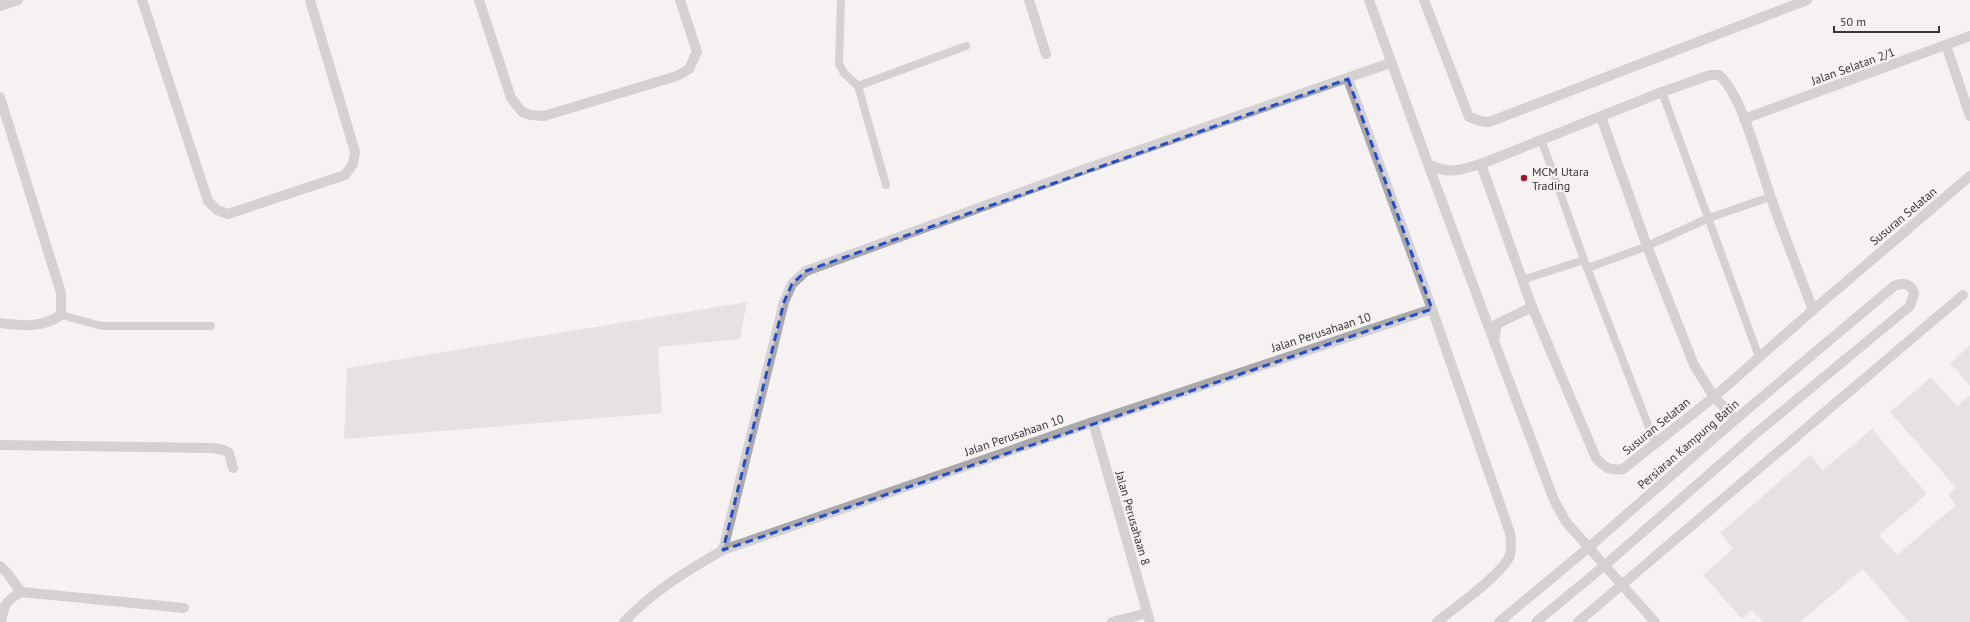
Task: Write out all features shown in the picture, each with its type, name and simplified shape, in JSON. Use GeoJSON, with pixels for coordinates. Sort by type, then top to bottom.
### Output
{"type":"FeatureCollection","features":[{"type":"Feature","properties":{"kind":"street"},"geometry":{"type":"LineString","coordinates":[[0,6],[18,0]]}},
{"type":"Feature","properties":{"kind":"street"},"geometry":{"type":"LineString","coordinates":[[142,0],[208,201],[217,210],[228,214],[345,175],[353,164],[355,152],[310,0]]}},
{"type":"Feature","properties":{"kind":"street"},"geometry":{"type":"LineString","coordinates":[[479,0],[511,98],[522,112],[530,115],[544,116],[677,76],[689,69],[697,52],[680,0]]}},
{"type":"Feature","properties":{"kind":"street"},"geometry":{"type":"LineString","coordinates":[[1029,0],[1046,54]]}},
{"type":"Feature","properties":{"kind":"street"},"geometry":{"type":"LineString","coordinates":[[1369,0],[1390,63],[1554,500],[1566,522],[1655,622]]}},
{"type":"Feature","properties":{"kind":"street"},"geometry":{"type":"LineString","coordinates":[[1424,0],[1469,117],[1480,121],[1489,122],[1807,0]]}},
{"type":"Feature","properties":{"kind":"street","name":"Jalan Selatan 2/1"},"geometry":{"type":"LineString","coordinates":[[1744,119],[1970,36]]}},
{"type":"Feature","properties":{"kind":"street"},"geometry":{"type":"LineString","coordinates":[[1946,45],[1970,116]]}},
{"type":"Feature","properties":{"kind":"street"},"geometry":{"type":"LineString","coordinates":[[723,550],[784,302],[792,284],[806,270],[1077,172],[1348,79],[1390,63]]}},
{"type":"Feature","properties":{"kind":"street"},"geometry":{"type":"LineString","coordinates":[[1428,164],[1438,169],[1452,172],[1481,164],[1662,92],[1710,75],[1718,74],[1727,81],[1744,119],[1770,197],[1812,310]]}},
{"type":"Feature","properties":{"kind":"street"},"geometry":{"type":"LineString","coordinates":[[1348,79],[1432,309],[1510,533],[1512,544],[1509,555],[1500,569],[1436,622]]}},
{"type":"Feature","properties":{"kind":"street"},"geometry":{"type":"LineString","coordinates":[[0,97],[61,293],[62,315],[51,322],[26,326],[0,323]]}},
{"type":"Feature","properties":{"kind":"street"},"geometry":{"type":"LineString","coordinates":[[1601,117],[1647,246],[1694,365],[1714,397],[1736,419]]}},
{"type":"Feature","properties":{"kind":"street","name":"Susuran Selatan"},"geometry":{"type":"LineString","coordinates":[[1481,164],[1532,307],[1596,458],[1604,468],[1613,471],[1623,469],[1714,397],[1812,310],[1970,176]]}},
{"type":"Feature","properties":{"kind":"street","name":"Persiaran Kampung Batin"},"geometry":{"type":"LineString","coordinates":[[1499,622],[1588,548],[1736,419],[1894,286],[1907,284],[1912,288],[1914,293],[1910,306],[1754,435],[1604,566]]}},
{"type":"Feature","properties":{"kind":"street"},"geometry":{"type":"LineString","coordinates":[[1578,622],[1963,294]]}},
{"type":"Feature","properties":{"kind":"street"},"geometry":{"type":"LineString","coordinates":[[1494,341],[1497,324],[1532,307]]}},
{"type":"Feature","properties":{"kind":"street","name":"Jalan Perusahaan 10"},"geometry":{"type":"LineString","coordinates":[[624,622],[632,613],[685,572],[723,550],[1093,422],[1432,309]]}},
{"type":"Feature","properties":{"kind":"street","name":"Jalan Perusahaan 8"},"geometry":{"type":"LineString","coordinates":[[1093,422],[1148,617]]}},
{"type":"Feature","properties":{"kind":"street"},"geometry":{"type":"LineString","coordinates":[[0,445],[213,448],[230,453],[233,468]]}},
{"type":"Feature","properties":{"kind":"street"},"geometry":{"type":"LineString","coordinates":[[0,566],[21,592]]}},
{"type":"Feature","properties":{"kind":"street"},"geometry":{"type":"LineString","coordinates":[[1536,622],[1604,566]]}},
{"type":"Feature","properties":{"kind":"street"},"geometry":{"type":"LineString","coordinates":[[1,622],[4,607],[9,599],[21,592],[184,608]]}},
{"type":"Feature","properties":{"kind":"street"},"geometry":{"type":"LineString","coordinates":[[1112,622],[1148,617]]}},
{"type":"Feature","properties":{"kind":"lane"},"geometry":{"type":"LineString","coordinates":[[841,0],[839,64],[844,73],[858,86],[886,185]]}},
{"type":"Feature","properties":{"kind":"lane"},"geometry":{"type":"LineString","coordinates":[[858,86],[966,46]]}},
{"type":"Feature","properties":{"kind":"lane"},"geometry":{"type":"LineString","coordinates":[[1662,92],[1759,358]]}},
{"type":"Feature","properties":{"kind":"lane"},"geometry":{"type":"LineString","coordinates":[[1541,139],[1586,264],[1655,443]]}},
{"type":"Feature","properties":{"kind":"lane"},"geometry":{"type":"LineString","coordinates":[[1522,280],[1586,264],[1647,246],[1709,218],[1770,197]]}},
{"type":"Feature","properties":{"kind":"lane"},"geometry":{"type":"LineString","coordinates":[[62,315],[102,326],[211,326]]}},
{"type":"Feature","properties":{"kind":"highlighted area"},"geometry":{"type":"Polygon","coordinates":[[[1348,79],[1432,309],[723,550],[784,302],[792,284],[806,271],[1348,79]]]}},
{"type":"Feature","properties":{"kind":"building"},"geometry":{"type":"Polygon","coordinates":[[[747,302],[740,339],[658,347],[662,413],[344,439],[347,368],[747,302]]]}},
{"type":"Feature","properties":{"kind":"building"},"geometry":{"type":"Polygon","coordinates":[[[1970,345],[1970,386],[1950,363],[1970,345]]]}},
{"type":"Feature","properties":{"kind":"building"},"geometry":{"type":"Polygon","coordinates":[[[1931,377],[1957,406],[1970,395],[1970,622],[1909,622],[1863,569],[1800,622],[1763,622],[1752,610],[1742,619],[1703,575],[1733,549],[1720,533],[1810,455],[1823,470],[1872,429],[1927,494],[1879,535],[1897,555],[1956,505],[1948,495],[1956,488],[1890,412],[1931,377]]]}},
{"type":"Feature","properties":{"kind":"place","name":"MCM Utara Trading"},"geometry":{"type":"Point","coordinates":[1524,178]}}]}
